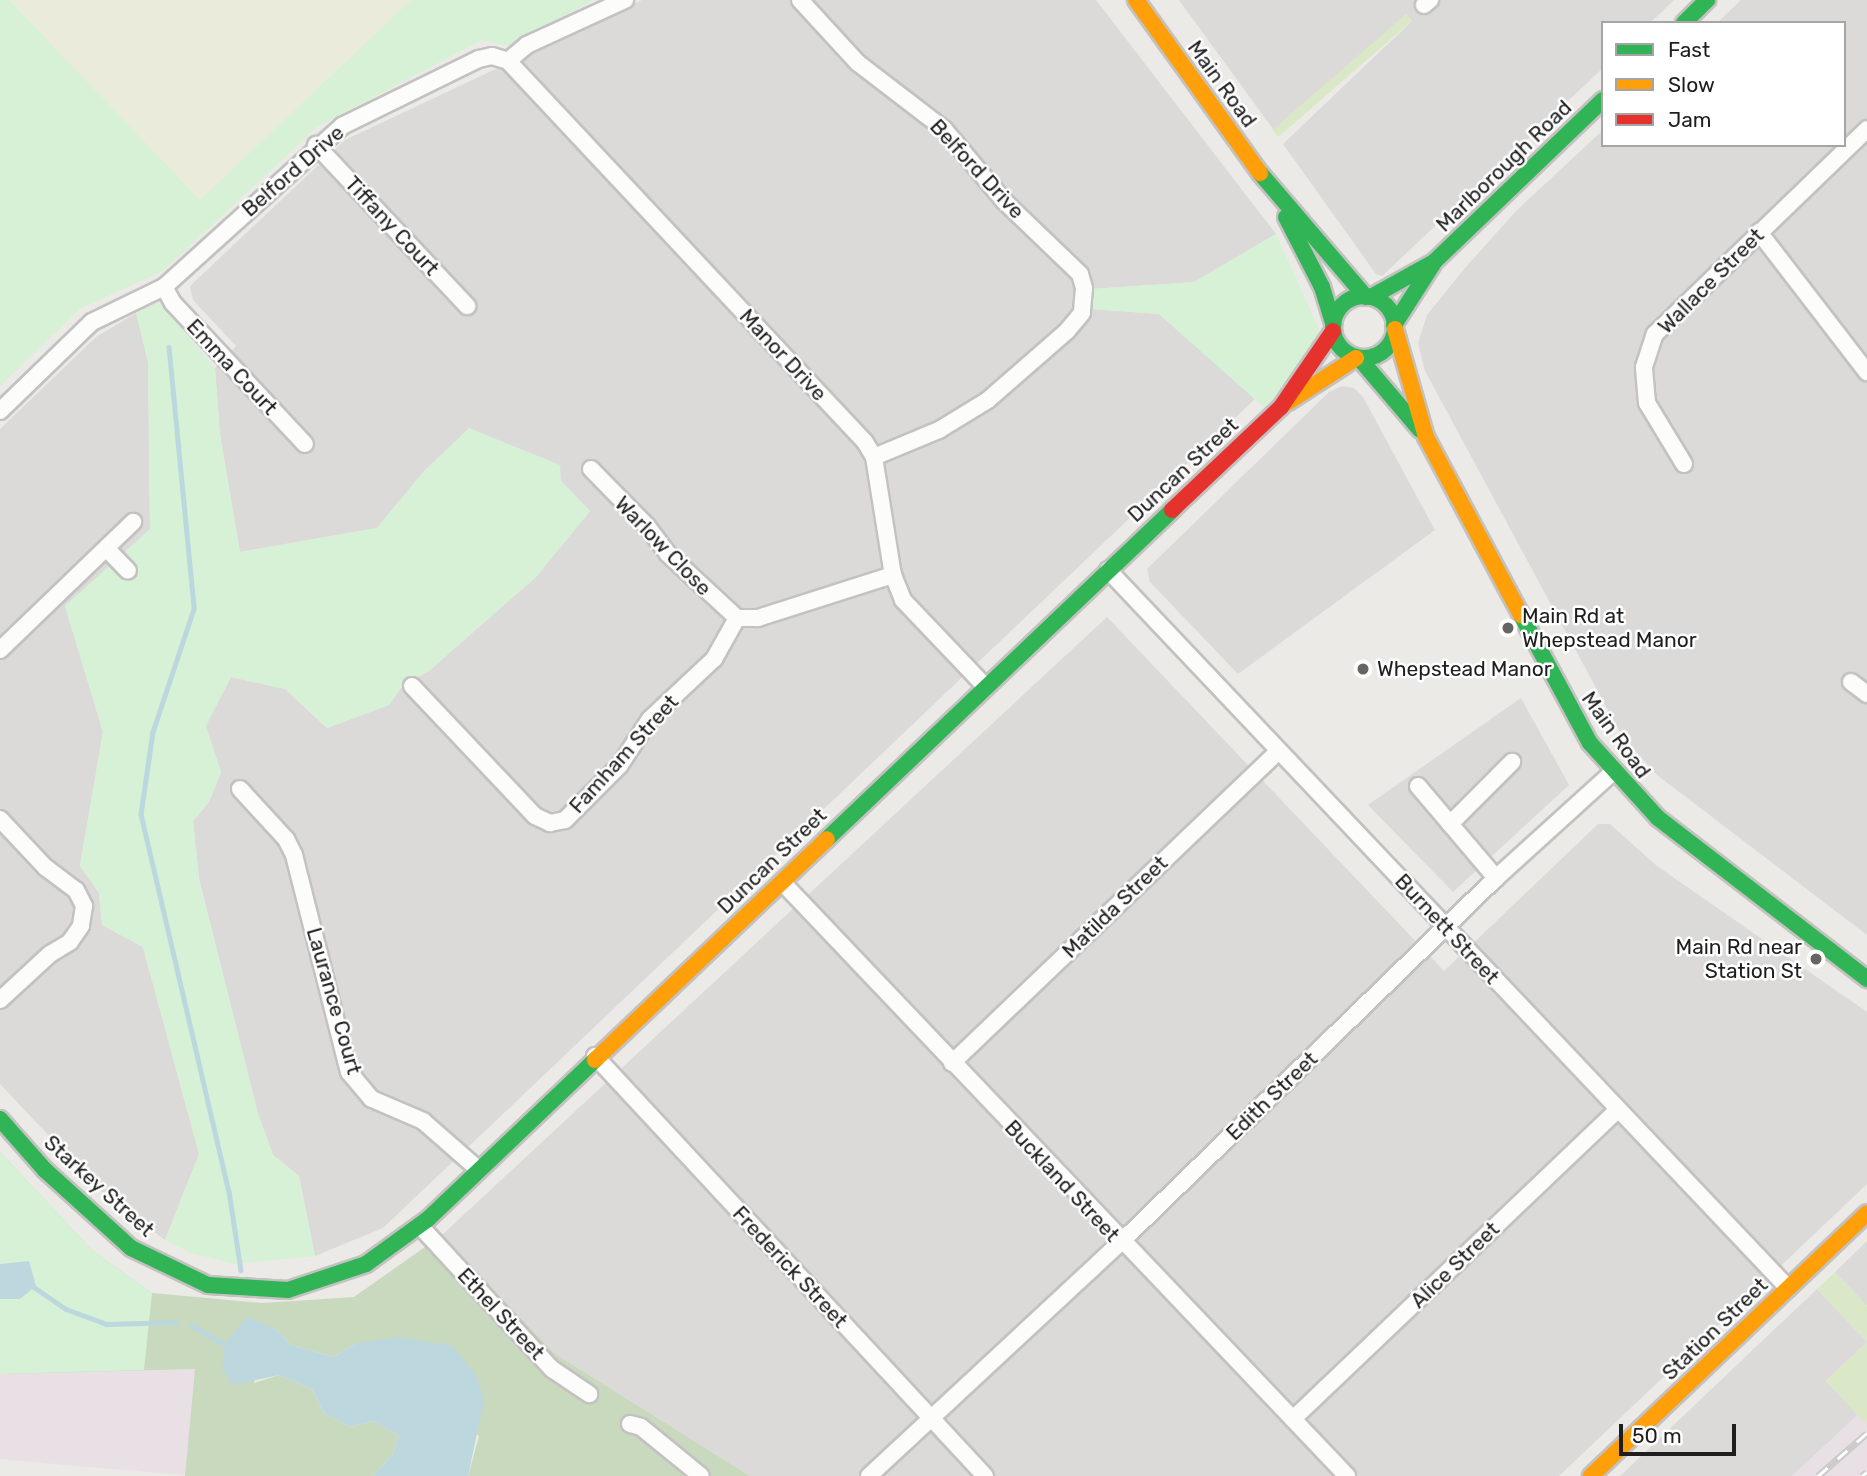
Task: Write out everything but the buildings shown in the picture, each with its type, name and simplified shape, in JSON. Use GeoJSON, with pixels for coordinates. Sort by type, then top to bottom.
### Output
{"type":"FeatureCollection","features":[{"type":"Feature","properties":{"kind":"street"},"geometry":{"type":"LineString","coordinates":[[508,61],[527,45],[625,0]]}},
{"type":"Feature","properties":{"kind":"street","name":"Belford Drive"},"geometry":{"type":"LineString","coordinates":[[800,0],[858,63],[944,129],[1004,201],[1080,274],[1084,288],[1082,313],[1067,331],[988,400],[939,430],[874,457]]}},
{"type":"Feature","properties":{"kind":"street","name":"Main Road"},"geometry":{"type":"LineString","coordinates":[[1136,0],[1274,193],[1369,297]]}},
{"type":"Feature","properties":{"kind":"street"},"geometry":{"type":"LineString","coordinates":[[1686,21],[1707,0]]}},
{"type":"Feature","properties":{"kind":"street","name":"Belford Drive"},"geometry":{"type":"LineString","coordinates":[[0,411],[92,322],[164,287],[316,145],[342,126],[479,59],[492,56],[508,61]]}},
{"type":"Feature","properties":{"kind":"street","name":"Manor Drive"},"geometry":{"type":"LineString","coordinates":[[508,61],[865,442],[874,457],[893,575],[902,600],[985,686]]}},
{"type":"Feature","properties":{"kind":"street","name":"Marlborough Road"},"geometry":{"type":"LineString","coordinates":[[1394,327],[1434,262],[1601,102]]}},
{"type":"Feature","properties":{"kind":"street","name":"Wallace Street"},"geometry":{"type":"LineString","coordinates":[[1684,464],[1647,403],[1644,367],[1655,334],[1867,129]]}},
{"type":"Feature","properties":{"kind":"street","name":"Tiffany Court"},"geometry":{"type":"LineString","coordinates":[[316,145],[467,306]]}},
{"type":"Feature","properties":{"kind":"street","name":"Main Road"},"geometry":{"type":"LineString","coordinates":[[1274,193],[1321,287],[1333,328]]}},
{"type":"Feature","properties":{"kind":"street"},"geometry":{"type":"LineString","coordinates":[[1759,232],[1867,372]]}},
{"type":"Feature","properties":{"kind":"street","name":"Marlborough Road"},"geometry":{"type":"LineString","coordinates":[[1369,297],[1434,262]]}},
{"type":"Feature","properties":{"kind":"street","name":"Emma Court"},"geometry":{"type":"LineString","coordinates":[[164,287],[173,303],[305,444]]}},
{"type":"Feature","properties":{"kind":"street"},"geometry":{"type":"LineString","coordinates":[[1369,297],[1387,308],[1394,327],[1385,350],[1357,358],[1338,346],[1333,328],[1344,304],[1369,297]]}},
{"type":"Feature","properties":{"kind":"street","name":"Main Road"},"geometry":{"type":"LineString","coordinates":[[1394,327],[1426,437],[1571,713],[1613,772],[1658,818],[1867,979]]}},
{"type":"Feature","properties":{"kind":"street","name":"Duncan Street"},"geometry":{"type":"LineString","coordinates":[[1281,407],[1333,328]]}},
{"type":"Feature","properties":{"kind":"street","name":"Main Road"},"geometry":{"type":"LineString","coordinates":[[1357,358],[1426,437]]}},
{"type":"Feature","properties":{"kind":"street","name":"Duncan Street"},"geometry":{"type":"LineString","coordinates":[[261,1290],[288,1290],[330,1279],[366,1264],[420,1226],[595,1056],[782,882],[1281,407],[1357,358]]}},
{"type":"Feature","properties":{"kind":"street","name":"Warlow Close"},"geometry":{"type":"LineString","coordinates":[[591,469],[647,526],[668,555],[737,618]]}},
{"type":"Feature","properties":{"kind":"street"},"geometry":{"type":"LineString","coordinates":[[0,650],[133,522]]}},
{"type":"Feature","properties":{"kind":"street"},"geometry":{"type":"LineString","coordinates":[[107,549],[128,571]]}},
{"type":"Feature","properties":{"kind":"street","name":"Burnett Street"},"geometry":{"type":"LineString","coordinates":[[1108,570],[1788,1288]]}},
{"type":"Feature","properties":{"kind":"street"},"geometry":{"type":"LineString","coordinates":[[737,618],[758,618],[893,575]]}},
{"type":"Feature","properties":{"kind":"street","name":"Famham Street"},"geometry":{"type":"LineString","coordinates":[[412,686],[535,816],[550,823],[565,820],[620,765],[650,719],[714,659],[737,618]]}},
{"type":"Feature","properties":{"kind":"street"},"geometry":{"type":"LineString","coordinates":[[1851,682],[1867,694]]}},
{"type":"Feature","properties":{"kind":"street","name":"Matilda Street"},"geometry":{"type":"LineString","coordinates":[[952,1063],[1278,751]]}},
{"type":"Feature","properties":{"kind":"street"},"geometry":{"type":"LineString","coordinates":[[1450,824],[1512,762]]}},
{"type":"Feature","properties":{"kind":"street","name":"Edith Street"},"geometry":{"type":"LineString","coordinates":[[869,1476],[1121,1242],[1496,878],[1613,772]]}},
{"type":"Feature","properties":{"kind":"street"},"geometry":{"type":"LineString","coordinates":[[1418,786],[1496,878]]}},
{"type":"Feature","properties":{"kind":"street","name":"Laurance Court"},"geometry":{"type":"LineString","coordinates":[[240,789],[286,839],[294,855],[349,1072],[372,1099],[423,1121],[479,1170]]}},
{"type":"Feature","properties":{"kind":"street"},"geometry":{"type":"LineString","coordinates":[[0,819],[45,867],[76,890],[84,906],[81,926],[71,942],[50,954],[0,1000]]}},
{"type":"Feature","properties":{"kind":"street","name":"Buckland Street"},"geometry":{"type":"LineString","coordinates":[[782,882],[1121,1242],[1347,1476]]}},
{"type":"Feature","properties":{"kind":"street","name":"Frederick Street"},"geometry":{"type":"LineString","coordinates":[[595,1056],[985,1476]]}},
{"type":"Feature","properties":{"kind":"street","name":"Alice Street"},"geometry":{"type":"LineString","coordinates":[[1293,1419],[1618,1110]]}},
{"type":"Feature","properties":{"kind":"street","name":"Starkey Street"},"geometry":{"type":"LineString","coordinates":[[0,1119],[45,1170],[131,1248],[208,1284],[261,1290]]}},
{"type":"Feature","properties":{"kind":"street","name":"Station Street"},"geometry":{"type":"LineString","coordinates":[[1591,1476],[1867,1213]]}},
{"type":"Feature","properties":{"kind":"street","name":"Ethel Street"},"geometry":{"type":"LineString","coordinates":[[420,1226],[552,1369],[589,1394]]}},
{"type":"Feature","properties":{"kind":"street"},"geometry":{"type":"LineString","coordinates":[[630,1424],[641,1427],[701,1476]]}},
{"type":"Feature","properties":{"kind":"shaded area"},"geometry":{"type":"Polygon","coordinates":[[[642,0],[1096,0],[1276,234],[1194,282],[1092,289],[1092,309],[1159,314],[1255,399],[383,1228],[315,1256],[299,1176],[273,1155],[258,1114],[199,879],[193,821],[209,802],[221,772],[205,726],[231,677],[285,689],[327,728],[389,705],[403,685],[429,671],[536,577],[590,511],[561,481],[425,470],[377,528],[240,552],[220,435],[215,368],[236,346],[193,300],[190,286],[345,140],[642,0]]]}},
{"type":"Feature","properties":{"kind":"shaded area"},"geometry":{"type":"Polygon","coordinates":[[[1179,0],[1674,0],[1652,21],[1601,21],[1601,70],[1382,276],[1376,274],[1283,144],[1412,21],[1406,14],[1278,136],[1179,0]]]}},
{"type":"Feature","properties":{"kind":"shaded area"},"geometry":{"type":"Polygon","coordinates":[[[1741,0],[1867,0],[1867,935],[1657,775],[1622,736],[1425,371],[1418,343],[1427,315],[1465,268],[1516,211],[1601,132],[1601,147],[1846,147],[1846,21],[1719,21],[1741,0]]]}},
{"type":"Feature","properties":{"kind":"shaded area"},"geometry":{"type":"Polygon","coordinates":[[[136,313],[148,362],[150,530],[65,606],[103,732],[80,866],[99,893],[102,925],[143,947],[199,1154],[165,1240],[103,1193],[0,1084],[0,429],[96,337],[136,313]]]}},
{"type":"Feature","properties":{"kind":"shaded area"},"geometry":{"type":"Polygon","coordinates":[[[1342,386],[1354,388],[1363,397],[1435,530],[1238,674],[1150,582],[1147,569],[1329,392],[1342,386]]]}},
{"type":"Feature","properties":{"kind":"shaded area"},"geometry":{"type":"Polygon","coordinates":[[[1107,617],[1444,971],[1598,824],[1610,824],[1657,866],[1867,1012],[1867,1184],[1559,1476],[750,1476],[554,1353],[442,1235],[1107,617]]]}},
{"type":"Feature","properties":{"kind":"shaded area"},"geometry":{"type":"Polygon","coordinates":[[[1521,698],[1569,785],[1453,892],[1368,805],[1521,698]]]}},
{"type":"Feature","properties":{"kind":"shaded area"},"geometry":{"type":"Polygon","coordinates":[[[1867,1241],[1867,1306],[1835,1272],[1867,1241]]]}},
{"type":"Feature","properties":{"kind":"shaded area"},"geometry":{"type":"Polygon","coordinates":[[[1817,1289],[1867,1342],[1826,1381],[1858,1415],[1792,1476],[1620,1476],[1817,1289]]]}},
{"type":"Feature","properties":{"kind":"shaded area"},"geometry":{"type":"Polygon","coordinates":[[[1,1352],[195,1369],[186,1476],[0,1459],[1,1352]]]}},
{"type":"Feature","properties":{"kind":"shaded area"},"geometry":{"type":"Polygon","coordinates":[[[1858,1415],[1867,1420],[1867,1476],[1792,1476],[1858,1415]]]}},
{"type":"Feature","properties":{"kind":"green space"},"geometry":{"type":"Polygon","coordinates":[[[0,0],[9,0],[200,200],[411,0],[594,0],[508,46],[482,40],[317,127],[163,271],[81,308],[0,386],[0,0]]]}},
{"type":"Feature","properties":{"kind":"green space"},"geometry":{"type":"Polygon","coordinates":[[[9,0],[411,0],[200,200],[9,0]]]}},
{"type":"Feature","properties":{"kind":"green space"},"geometry":{"type":"Polygon","coordinates":[[[1406,14],[1412,21],[1278,137],[1272,130],[1406,14]]]}},
{"type":"Feature","properties":{"kind":"green space"},"geometry":{"type":"Polygon","coordinates":[[[1276,234],[1319,329],[1303,367],[1264,407],[1159,314],[1091,309],[1092,289],[1194,282],[1276,234]]]}},
{"type":"Feature","properties":{"kind":"green space"},"geometry":{"type":"Polygon","coordinates":[[[159,302],[215,368],[220,435],[240,552],[377,528],[425,470],[469,428],[560,465],[561,481],[590,511],[536,577],[428,671],[403,685],[389,705],[327,728],[285,689],[231,677],[206,726],[221,772],[209,802],[193,821],[199,879],[258,1114],[273,1155],[299,1176],[315,1256],[234,1264],[191,1253],[165,1240],[199,1154],[143,947],[102,925],[99,893],[80,866],[103,732],[65,606],[150,529],[148,362],[136,313],[159,302]]]}},
{"type":"Feature","properties":{"kind":"green space"},"geometry":{"type":"Polygon","coordinates":[[[0,1152],[93,1251],[152,1293],[262,1303],[354,1297],[442,1235],[554,1353],[750,1476],[468,1476],[479,1436],[357,1343],[334,1357],[291,1345],[276,1329],[254,1383],[279,1375],[312,1389],[324,1413],[350,1427],[373,1421],[399,1435],[393,1454],[373,1476],[185,1476],[195,1369],[0,1374],[0,1152]]]}},
{"type":"Feature","properties":{"kind":"green space"},"geometry":{"type":"Polygon","coordinates":[[[0,1152],[93,1251],[152,1293],[144,1370],[0,1374],[0,1152]]]}},
{"type":"Feature","properties":{"kind":"green space"},"geometry":{"type":"Polygon","coordinates":[[[1835,1272],[1867,1306],[1867,1342],[1817,1289],[1835,1272]]]}},
{"type":"Feature","properties":{"kind":"green space"},"geometry":{"type":"Polygon","coordinates":[[[1867,1342],[1867,1420],[1865,1423],[1826,1381],[1867,1342]]]}},
{"type":"Feature","properties":{"kind":"water"},"geometry":{"type":"Polygon","coordinates":[[[29,1261],[36,1286],[20,1299],[0,1299],[0,1264],[29,1261]]]}},
{"type":"Feature","properties":{"kind":"water"},"geometry":{"type":"Polygon","coordinates":[[[247,1317],[276,1329],[291,1345],[334,1357],[357,1343],[398,1337],[452,1346],[476,1375],[484,1401],[468,1476],[373,1476],[393,1454],[399,1435],[373,1421],[350,1427],[324,1413],[312,1389],[279,1375],[233,1385],[222,1367],[225,1344],[247,1317]]]}},
{"type":"Feature","properties":{"kind":"waterway"},"geometry":{"type":"LineString","coordinates":[[169,347],[194,609],[153,732],[141,814],[229,1191],[241,1270]]}},
{"type":"Feature","properties":{"kind":"waterway"},"geometry":{"type":"LineString","coordinates":[[31,1285],[66,1309],[107,1324],[177,1322]]}},
{"type":"Feature","properties":{"kind":"waterway"},"geometry":{"type":"LineString","coordinates":[[191,1325],[227,1346]]}},
{"type":"Feature","properties":{"kind":"railway"},"geometry":{"type":"LineString","coordinates":[[1818,1476],[1867,1433]]}},
{"type":"Feature","properties":{"kind":"railway"},"geometry":{"type":"LineString","coordinates":[[1862,1476],[1867,1472]]}},
{"type":"Feature","properties":{"kind":"traffic: fast"},"geometry":{"type":"LineString","coordinates":[[1686,21],[1707,0]]}},
{"type":"Feature","properties":{"kind":"traffic: fast"},"geometry":{"type":"LineString","coordinates":[[1371,297],[1434,262],[1601,102]]}},
{"type":"Feature","properties":{"kind":"traffic: fast"},"geometry":{"type":"LineString","coordinates":[[1260,173],[1366,297]]}},
{"type":"Feature","properties":{"kind":"traffic: fast"},"geometry":{"type":"LineString","coordinates":[[1286,217],[1322,287],[1333,324]]}},
{"type":"Feature","properties":{"kind":"traffic: fast"},"geometry":{"type":"LineString","coordinates":[[1394,325],[1433,264]]}},
{"type":"Feature","properties":{"kind":"traffic: fast"},"geometry":{"type":"LineString","coordinates":[[1364,296],[1376,298],[1386,305],[1393,315],[1395,327],[1393,339],[1386,349],[1376,356],[1364,358],[1352,356],[1342,349],[1335,339],[1333,327],[1335,315],[1342,305],[1352,298],[1364,296]]}},
{"type":"Feature","properties":{"kind":"traffic: fast"},"geometry":{"type":"LineString","coordinates":[[1359,358],[1420,430]]}},
{"type":"Feature","properties":{"kind":"traffic: fast"},"geometry":{"type":"LineString","coordinates":[[827,839],[1172,510]]}},
{"type":"Feature","properties":{"kind":"traffic: fast"},"geometry":{"type":"LineString","coordinates":[[1521,615],[1590,743],[1658,818],[1867,979]]}},
{"type":"Feature","properties":{"kind":"traffic: fast"},"geometry":{"type":"LineString","coordinates":[[0,1119],[45,1170],[131,1248],[208,1285],[288,1290],[366,1264],[428,1219],[595,1060]]}},
{"type":"Feature","properties":{"kind":"traffic: slow"},"geometry":{"type":"LineString","coordinates":[[1136,0],[1260,173]]}},
{"type":"Feature","properties":{"kind":"traffic: slow"},"geometry":{"type":"LineString","coordinates":[[1395,329],[1426,437],[1521,615]]}},
{"type":"Feature","properties":{"kind":"traffic: slow"},"geometry":{"type":"LineString","coordinates":[[1288,402],[1356,358]]}},
{"type":"Feature","properties":{"kind":"traffic: slow"},"geometry":{"type":"LineString","coordinates":[[595,1060],[827,839]]}},
{"type":"Feature","properties":{"kind":"traffic: slow"},"geometry":{"type":"LineString","coordinates":[[1591,1476],[1867,1213]]}},
{"type":"Feature","properties":{"kind":"traffic: jam"},"geometry":{"type":"LineString","coordinates":[[1172,510],[1281,407],[1333,331]]}},
{"type":"Feature","properties":{"kind":"place","name":"Main Rd at Whepstead Manor"},"geometry":{"type":"Point","coordinates":[1508,628]}},
{"type":"Feature","properties":{"kind":"place","name":"Whepstead Manor"},"geometry":{"type":"Point","coordinates":[1363,669]}},
{"type":"Feature","properties":{"kind":"place","name":"Main Rd near Station St"},"geometry":{"type":"Point","coordinates":[1816,959]}}]}
